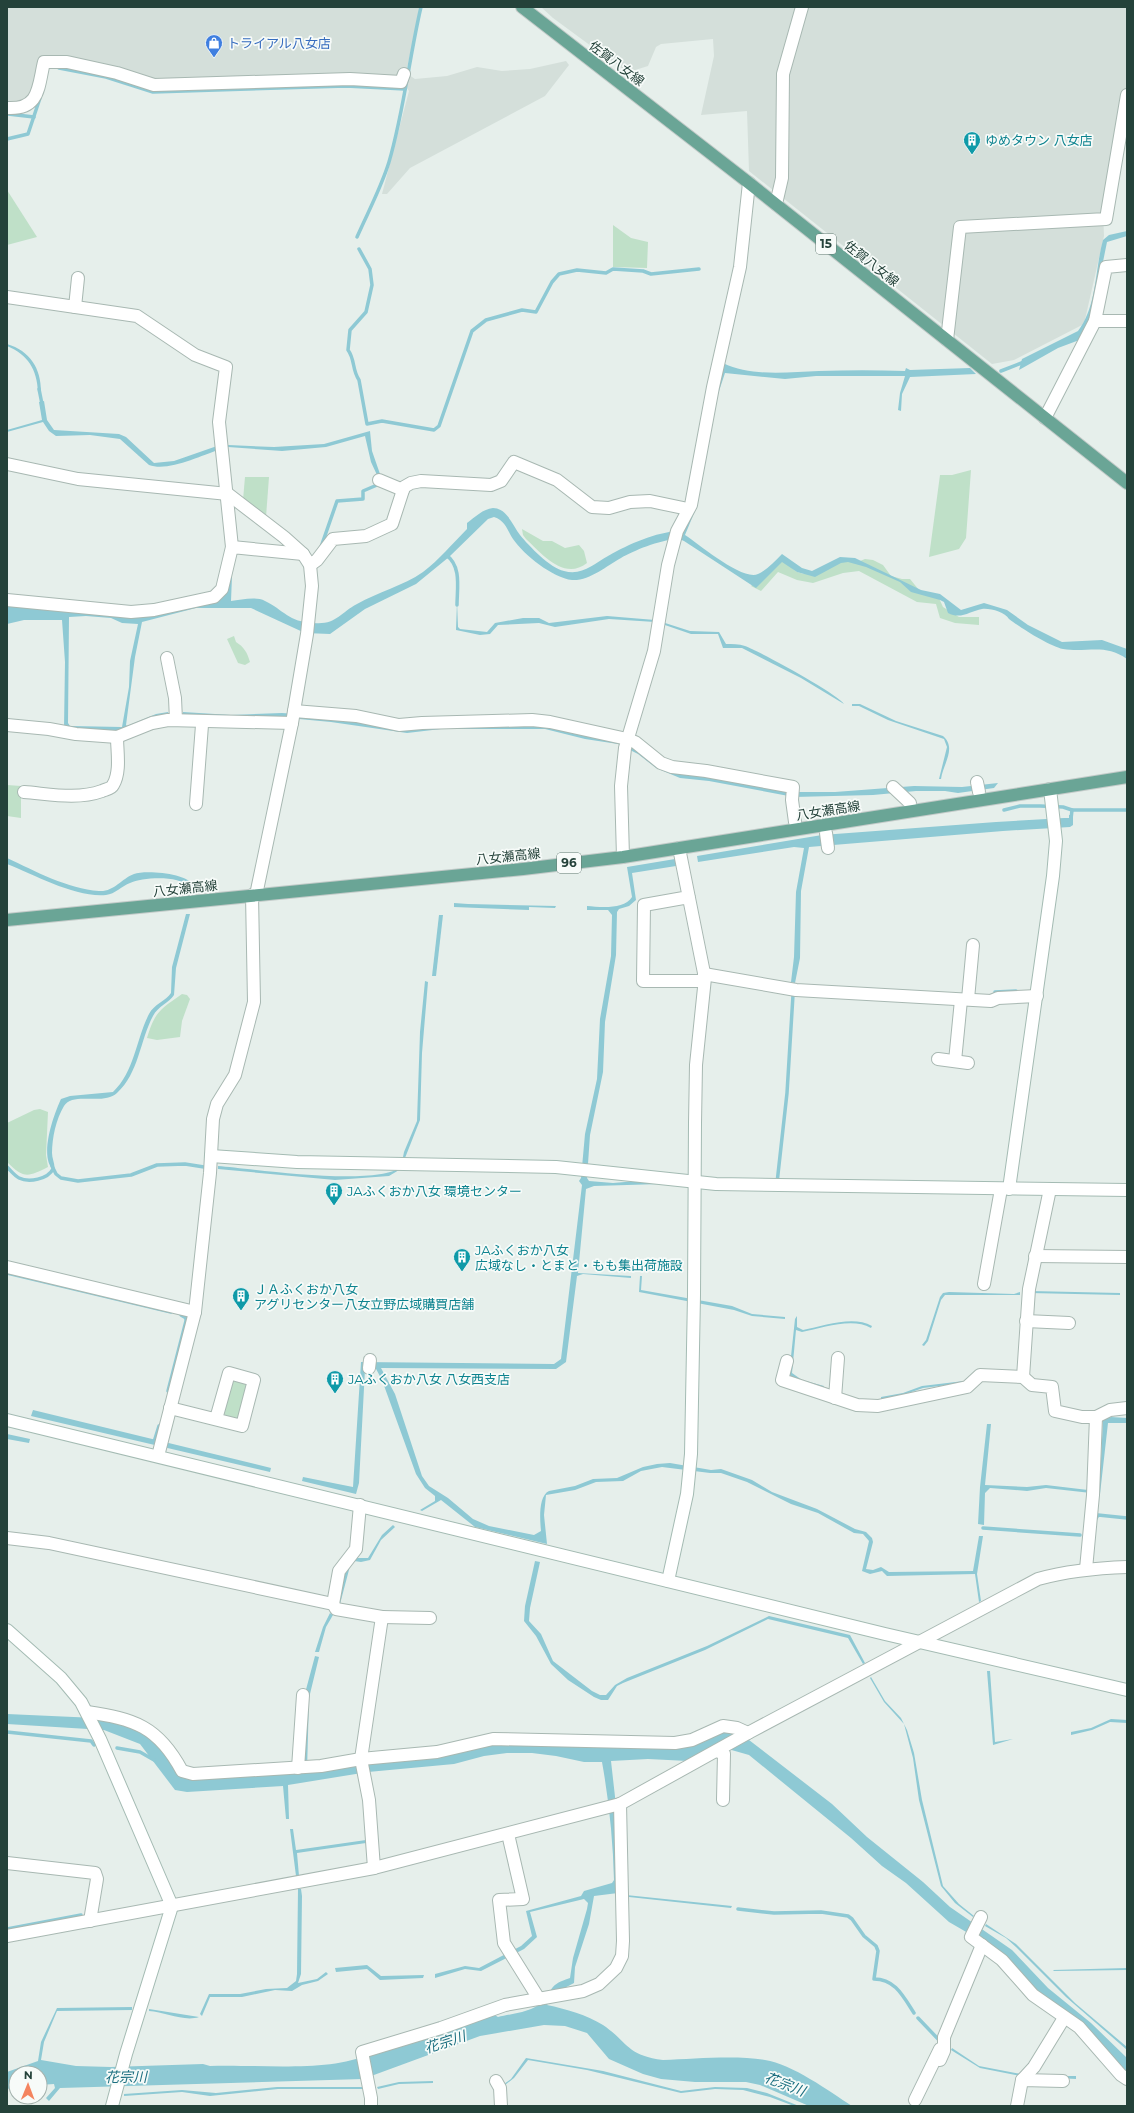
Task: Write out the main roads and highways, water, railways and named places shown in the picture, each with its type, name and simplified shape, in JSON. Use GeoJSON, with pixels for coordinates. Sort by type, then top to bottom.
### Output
{"type":"FeatureCollection","features":[{"type":"Feature","properties":{"kind":"main road","name":"佐賀八女線"},"geometry":{"type":"LineString","coordinates":[[522,7],[776,204],[1127,483]]}},
{"type":"Feature","properties":{"kind":"main road","name":"八女瀬高線"},"geometry":{"type":"LineString","coordinates":[[7,920],[523,869],[623,857],[1050,795],[1127,777]]}},
{"type":"Feature","properties":{"kind":"water"},"geometry":{"type":"Polygon","coordinates":[[[1127,231],[1127,236],[1107,242],[1092,316],[1082,339],[1058,348],[1019,370],[1022,359],[1078,331],[1089,311],[1095,287],[1103,240],[1109,235],[1127,231]]]}},
{"type":"Feature","properties":{"kind":"water"},"geometry":{"type":"Polygon","coordinates":[[[7,344],[22,351],[33,362],[39,375],[41,392],[38,392],[36,376],[26,358],[7,346],[7,344]]]}},
{"type":"Feature","properties":{"kind":"water"},"geometry":{"type":"Polygon","coordinates":[[[723,363],[746,370],[770,373],[852,370],[905,371],[906,368],[910,370],[970,368],[976,374],[910,377],[902,394],[901,411],[898,410],[900,393],[905,376],[816,376],[785,379],[725,373],[718,394],[697,506],[685,535],[732,567],[751,575],[758,574],[765,570],[782,554],[802,568],[812,571],[840,557],[855,558],[921,590],[940,594],[961,610],[984,603],[1007,610],[1028,625],[1062,642],[1102,640],[1127,649],[1127,659],[1111,651],[1072,650],[1057,647],[1028,632],[1001,612],[982,609],[957,616],[953,615],[948,613],[944,602],[911,592],[900,582],[866,567],[848,562],[841,563],[815,577],[797,572],[782,562],[756,588],[684,541],[671,540],[653,544],[635,551],[591,576],[579,580],[572,580],[556,575],[531,558],[513,539],[504,523],[494,517],[488,519],[449,557],[416,584],[365,609],[330,634],[305,633],[251,608],[196,608],[142,622],[135,657],[126,725],[127,726],[156,714],[168,712],[169,715],[124,732],[64,728],[65,662],[62,620],[24,620],[7,624],[7,605],[141,615],[209,600],[229,576],[232,576],[231,601],[257,599],[271,604],[292,618],[298,620],[314,623],[328,622],[337,618],[351,607],[423,572],[467,529],[467,523],[482,512],[493,508],[506,514],[524,540],[552,566],[570,572],[582,571],[643,539],[679,531],[723,363]],[[86,616],[69,617],[68,723],[70,726],[122,727],[129,687],[130,661],[138,624],[122,623],[111,618],[86,616]]]}},
{"type":"Feature","properties":{"kind":"water"},"geometry":{"type":"Polygon","coordinates":[[[44,401],[47,420],[54,430],[119,434],[126,437],[154,463],[174,461],[217,446],[218,450],[174,465],[157,467],[149,465],[120,439],[90,435],[56,436],[49,431],[43,422],[7,432],[7,430],[42,420],[39,402],[44,401]]]}},
{"type":"Feature","properties":{"kind":"water"},"geometry":{"type":"Polygon","coordinates":[[[370,431],[372,451],[380,474],[377,475],[371,462],[365,436],[326,447],[282,451],[228,447],[228,445],[274,447],[324,444],[370,431]]]}},
{"type":"Feature","properties":{"kind":"water"},"geometry":{"type":"Polygon","coordinates":[[[457,602],[458,627],[460,629],[487,632],[495,623],[523,618],[539,618],[549,623],[607,616],[655,620],[655,622],[609,619],[555,627],[539,623],[498,625],[490,634],[480,635],[456,630],[457,602]]]}},
{"type":"Feature","properties":{"kind":"water"},"geometry":{"type":"Polygon","coordinates":[[[662,622],[690,631],[719,632],[726,644],[738,644],[745,646],[766,656],[828,691],[844,704],[801,678],[742,648],[723,648],[718,634],[691,634],[662,624],[662,622]]]}},
{"type":"Feature","properties":{"kind":"water"},"geometry":{"type":"Polygon","coordinates":[[[852,704],[860,704],[896,721],[943,736],[949,746],[949,751],[941,779],[939,779],[947,747],[944,739],[888,720],[859,706],[852,706],[852,704]]]}},
{"type":"Feature","properties":{"kind":"water"},"geometry":{"type":"Polygon","coordinates":[[[183,712],[231,715],[282,713],[342,717],[529,723],[622,740],[672,770],[796,792],[835,792],[914,786],[962,787],[998,783],[994,788],[958,793],[945,791],[916,791],[873,795],[794,797],[709,781],[680,778],[656,768],[638,754],[618,744],[585,739],[545,729],[441,729],[407,733],[299,719],[183,718],[183,712]]]}},
{"type":"Feature","properties":{"kind":"water"},"geometry":{"type":"Polygon","coordinates":[[[1069,815],[1073,815],[1073,825],[1070,827],[809,847],[801,891],[800,958],[795,983],[791,982],[794,957],[796,892],[804,848],[794,847],[698,862],[697,856],[822,835],[1069,818],[1069,815]]]}},
{"type":"Feature","properties":{"kind":"water"},"geometry":{"type":"Polygon","coordinates":[[[7,858],[52,879],[87,890],[104,891],[113,887],[129,876],[147,872],[175,875],[184,878],[193,886],[189,887],[178,880],[152,878],[130,883],[115,892],[106,895],[94,895],[56,885],[7,864],[7,858]]]}},
{"type":"Feature","properties":{"kind":"water"},"geometry":{"type":"Polygon","coordinates":[[[675,859],[676,866],[632,873],[636,900],[629,906],[619,909],[617,912],[616,955],[605,1022],[603,1072],[590,1135],[587,1178],[589,1181],[613,1183],[637,1181],[660,1184],[594,1186],[586,1189],[578,1273],[631,1276],[631,1278],[583,1274],[577,1276],[566,1362],[556,1369],[381,1368],[395,1394],[422,1476],[429,1486],[448,1498],[473,1519],[489,1526],[534,1535],[541,1531],[541,1503],[545,1494],[549,1491],[575,1486],[593,1479],[617,1478],[643,1467],[657,1464],[670,1463],[711,1470],[721,1469],[752,1480],[772,1492],[817,1509],[855,1529],[866,1532],[872,1538],[873,1542],[866,1569],[873,1570],[881,1567],[889,1572],[973,1571],[979,1536],[983,1536],[977,1574],[981,1601],[979,1602],[975,1574],[887,1576],[882,1571],[870,1574],[862,1571],[869,1541],[863,1534],[854,1533],[818,1513],[791,1504],[747,1482],[721,1473],[662,1467],[641,1471],[623,1481],[596,1482],[575,1490],[546,1495],[544,1515],[547,1544],[475,1527],[441,1500],[422,1511],[420,1510],[435,1501],[435,1496],[425,1488],[416,1474],[382,1380],[375,1367],[365,1369],[359,1483],[356,1494],[302,1481],[303,1477],[353,1487],[361,1362],[554,1364],[561,1359],[582,1185],[579,1181],[581,1178],[585,1134],[597,1079],[600,1019],[611,956],[612,915],[608,910],[587,910],[587,906],[611,907],[618,906],[628,901],[632,897],[627,867],[675,859]]]}},
{"type":"Feature","properties":{"kind":"water"},"geometry":{"type":"Polygon","coordinates":[[[454,903],[556,906],[555,908],[529,907],[529,910],[454,907],[454,903]]]}},
{"type":"Feature","properties":{"kind":"water"},"geometry":{"type":"Polygon","coordinates":[[[186,914],[190,914],[176,968],[174,995],[153,1016],[135,1066],[124,1085],[117,1093],[111,1097],[104,1098],[74,1099],[64,1106],[57,1123],[53,1141],[52,1153],[55,1167],[54,1171],[49,1165],[47,1146],[51,1125],[61,1099],[70,1096],[113,1092],[120,1084],[131,1065],[149,1014],[171,993],[172,967],[186,914]]]}},
{"type":"Feature","properties":{"kind":"water"},"geometry":{"type":"Polygon","coordinates":[[[439,915],[443,915],[436,976],[432,976],[439,915]]]}},
{"type":"Feature","properties":{"kind":"water"},"geometry":{"type":"Polygon","coordinates":[[[425,981],[428,982],[422,1053],[420,1120],[405,1158],[404,1167],[389,1176],[335,1180],[218,1169],[218,1166],[313,1175],[366,1176],[387,1173],[401,1167],[404,1152],[417,1121],[420,1032],[425,981]]]}},
{"type":"Feature","properties":{"kind":"water"},"geometry":{"type":"Polygon","coordinates":[[[640,1276],[642,1276],[641,1290],[732,1306],[752,1314],[785,1317],[785,1319],[752,1316],[734,1310],[639,1292],[640,1276]]]}},
{"type":"Feature","properties":{"kind":"water"},"geometry":{"type":"Polygon","coordinates":[[[1030,1291],[1120,1293],[1120,1295],[1030,1293],[1030,1291]]]}},
{"type":"Feature","properties":{"kind":"water"},"geometry":{"type":"Polygon","coordinates":[[[1020,1292],[1020,1295],[945,1295],[941,1300],[928,1341],[924,1346],[922,1345],[926,1340],[940,1297],[943,1293],[1014,1294],[1020,1292]]]}},
{"type":"Feature","properties":{"kind":"water"},"geometry":{"type":"Polygon","coordinates":[[[797,1316],[797,1327],[803,1330],[847,1321],[856,1321],[872,1326],[871,1328],[855,1323],[846,1323],[802,1332],[796,1330],[792,1373],[802,1380],[824,1386],[823,1389],[789,1375],[795,1319],[797,1316]]]}},
{"type":"Feature","properties":{"kind":"water"},"geometry":{"type":"Polygon","coordinates":[[[964,1381],[965,1383],[923,1388],[903,1395],[881,1399],[881,1397],[903,1393],[922,1386],[964,1381]]]}},
{"type":"Feature","properties":{"kind":"water"},"geometry":{"type":"Polygon","coordinates":[[[33,1410],[271,1468],[270,1472],[31,1416],[33,1410]]]}},
{"type":"Feature","properties":{"kind":"water"},"geometry":{"type":"Polygon","coordinates":[[[1111,1417],[1127,1418],[1127,1423],[1108,1423],[1100,1494],[1046,1488],[1027,1491],[990,1488],[985,1493],[984,1525],[978,1524],[980,1487],[987,1424],[991,1424],[985,1485],[1027,1487],[1046,1485],[1088,1490],[1097,1486],[1101,1460],[1103,1420],[1111,1417]]]}},
{"type":"Feature","properties":{"kind":"water"},"geometry":{"type":"Polygon","coordinates":[[[7,1434],[30,1439],[29,1443],[7,1439],[7,1434]]]}},
{"type":"Feature","properties":{"kind":"water"},"geometry":{"type":"Polygon","coordinates":[[[393,1525],[395,1527],[381,1540],[370,1560],[361,1562],[354,1561],[350,1566],[340,1604],[337,1603],[344,1573],[353,1558],[368,1558],[382,1535],[393,1525]]]}},
{"type":"Feature","properties":{"kind":"water"},"geometry":{"type":"Polygon","coordinates":[[[535,1561],[540,1562],[530,1608],[529,1621],[541,1634],[553,1661],[592,1691],[600,1695],[606,1695],[615,1685],[627,1678],[707,1646],[769,1616],[850,1635],[865,1663],[863,1664],[848,1638],[768,1619],[705,1650],[623,1683],[617,1686],[608,1700],[601,1700],[568,1680],[551,1664],[536,1636],[524,1621],[525,1606],[535,1561]]]}},
{"type":"Feature","properties":{"kind":"water"},"geometry":{"type":"Polygon","coordinates":[[[330,1613],[333,1615],[326,1627],[319,1652],[315,1652],[323,1627],[330,1613]]]}},
{"type":"Feature","properties":{"kind":"water","name":"花宗川"},"geometry":{"type":"Polygon","coordinates":[[[315,1656],[319,1657],[309,1698],[307,1771],[493,1743],[589,1746],[599,1748],[672,1746],[721,1732],[733,1733],[749,1740],[832,1804],[867,1837],[923,1882],[950,1907],[1012,1950],[1048,1988],[1091,2023],[1127,2058],[1127,2075],[968,1933],[949,1922],[906,1883],[882,1866],[851,1838],[749,1755],[728,1749],[688,1761],[648,1759],[611,1761],[626,1895],[732,1906],[731,1908],[629,1897],[618,1893],[594,1896],[589,1924],[575,1967],[574,1983],[557,1992],[547,2005],[562,2008],[597,2021],[612,2031],[629,2047],[642,2055],[651,2058],[663,2060],[741,2058],[765,2060],[798,2072],[852,2106],[809,2106],[760,2085],[746,2082],[695,2082],[661,2079],[643,2074],[609,2059],[587,2033],[565,2026],[544,2025],[480,2036],[363,2079],[60,2088],[49,2101],[48,2096],[55,2088],[54,2084],[48,2084],[48,2065],[27,2065],[38,2061],[41,2042],[57,2008],[132,2007],[132,2010],[57,2011],[44,2042],[41,2060],[76,2066],[111,2067],[203,2064],[210,2066],[313,2066],[353,2060],[493,2014],[498,2017],[515,2014],[533,2008],[542,2002],[555,1985],[570,1978],[573,1958],[587,1909],[588,1903],[584,1899],[530,1912],[537,1937],[524,1949],[481,1971],[465,1969],[435,1978],[435,1974],[465,1966],[479,1968],[521,1946],[532,1936],[526,1911],[581,1896],[584,1891],[612,1883],[614,1880],[612,1835],[602,1762],[584,1762],[532,1753],[507,1753],[484,1756],[454,1764],[368,1772],[288,1785],[289,1819],[286,1819],[283,1786],[187,1792],[175,1790],[140,1744],[104,1730],[7,1724],[7,1714],[96,1718],[138,1728],[168,1753],[179,1773],[302,1771],[304,1697],[315,1656]]]}},
{"type":"Feature","properties":{"kind":"water"},"geometry":{"type":"Polygon","coordinates":[[[987,1671],[990,1671],[995,1742],[1013,1739],[993,1745],[987,1671]]]}},
{"type":"Feature","properties":{"kind":"water"},"geometry":{"type":"Polygon","coordinates":[[[871,1677],[885,1701],[901,1718],[904,1724],[884,1702],[870,1678],[871,1677]]]}},
{"type":"Feature","properties":{"kind":"water"},"geometry":{"type":"Polygon","coordinates":[[[1111,1719],[1127,1720],[1127,1723],[1110,1722],[1092,1730],[1071,1735],[1071,1732],[1091,1728],[1111,1719]]]}},
{"type":"Feature","properties":{"kind":"water"},"geometry":{"type":"Polygon","coordinates":[[[904,1724],[914,1753],[922,1800],[943,1886],[959,1904],[974,1916],[973,1917],[955,1903],[941,1886],[919,1800],[913,1758],[904,1724]]]}},
{"type":"Feature","properties":{"kind":"water"},"geometry":{"type":"Polygon","coordinates":[[[290,1829],[293,1829],[296,1850],[366,1840],[366,1843],[297,1853],[299,1876],[296,1876],[290,1829]]]}},
{"type":"Feature","properties":{"kind":"water"},"geometry":{"type":"Polygon","coordinates":[[[298,1889],[301,1889],[302,1896],[301,1974],[298,1983],[317,1979],[326,1972],[328,1974],[318,1981],[302,1985],[292,1991],[275,1990],[242,1997],[210,1997],[202,2016],[200,2014],[209,1994],[240,1994],[266,1989],[287,1988],[296,1981],[298,1889]]]}},
{"type":"Feature","properties":{"kind":"water"},"geometry":{"type":"Polygon","coordinates":[[[986,1924],[1016,1944],[1075,2003],[1127,2047],[1127,2050],[1066,1997],[1006,1938],[985,1926],[986,1924]]]}},
{"type":"Feature","properties":{"kind":"water"},"geometry":{"type":"Polygon","coordinates":[[[367,1965],[381,1976],[424,1975],[423,1978],[380,1980],[367,1969],[336,1972],[335,1968],[367,1965]]]}},
{"type":"Feature","properties":{"kind":"water"},"geometry":{"type":"Polygon","coordinates":[[[1127,1968],[1127,1970],[1053,1970],[1127,1968]]]}},
{"type":"Feature","properties":{"kind":"water"},"geometry":{"type":"Polygon","coordinates":[[[149,2009],[199,2017],[181,2018],[149,2011],[149,2009]]]}},
{"type":"Feature","properties":{"kind":"water"},"geometry":{"type":"Polygon","coordinates":[[[952,2048],[979,2066],[1031,2076],[1076,2076],[1076,2079],[1021,2076],[980,2068],[951,2050],[952,2048]]]}},
{"type":"Feature","properties":{"kind":"water"},"geometry":{"type":"Polygon","coordinates":[[[526,2058],[603,2071],[681,2091],[715,2087],[747,2088],[767,2093],[799,2106],[794,2106],[770,2097],[743,2090],[715,2089],[681,2093],[587,2070],[528,2060],[514,2078],[505,2085],[504,2084],[511,2079],[526,2058]]]}},
{"type":"Feature","properties":{"kind":"water"},"geometry":{"type":"Polygon","coordinates":[[[7,2072],[8,2072],[7,2089],[7,2072]]]}},
{"type":"Feature","properties":{"kind":"water"},"geometry":{"type":"Polygon","coordinates":[[[433,2081],[433,2083],[399,2084],[378,2089],[377,2087],[399,2082],[433,2081]]]}},
{"type":"Feature","properties":{"kind":"water"},"geometry":{"type":"Polygon","coordinates":[[[277,2087],[363,2087],[363,2089],[278,2089],[210,2096],[182,2092],[124,2096],[124,2094],[182,2090],[216,2093],[277,2087]]]}},
{"type":"Feature","properties":{"kind":"waterway"},"geometry":{"type":"LineString","coordinates":[[357,237],[378,191],[389,162],[403,104],[421,7]]}},
{"type":"Feature","properties":{"kind":"waterway"},"geometry":{"type":"LineString","coordinates":[[59,68],[106,77],[153,92],[346,86],[405,89]]}},
{"type":"Feature","properties":{"kind":"waterway"},"geometry":{"type":"LineString","coordinates":[[7,139],[28,134],[40,98]]}},
{"type":"Feature","properties":{"kind":"waterway"},"geometry":{"type":"LineString","coordinates":[[8,114],[34,117]]}},
{"type":"Feature","properties":{"kind":"waterway"},"geometry":{"type":"LineString","coordinates":[[359,249],[370,269],[372,285],[366,312],[350,330],[348,350],[352,357],[355,372],[359,380],[367,424],[382,421],[434,430],[439,426],[472,331],[486,320],[522,310],[536,312],[552,282],[559,274],[577,270],[606,273],[613,269],[643,271],[651,274],[699,269]]}},
{"type":"Feature","properties":{"kind":"waterway"},"geometry":{"type":"LineString","coordinates":[[1001,371],[1024,362]]}},
{"type":"Feature","properties":{"kind":"waterway"},"geometry":{"type":"LineString","coordinates":[[39,389],[42,404]]}},
{"type":"Feature","properties":{"kind":"waterway"},"geometry":{"type":"LineString","coordinates":[[321,547],[337,501],[363,499],[363,491],[377,485]]}},
{"type":"Feature","properties":{"kind":"waterway"},"geometry":{"type":"LineString","coordinates":[[446,555],[451,560],[457,571],[457,605]]}},
{"type":"Feature","properties":{"kind":"waterway"},"geometry":{"type":"LineString","coordinates":[[1004,810],[1020,806],[1063,807],[1072,810],[1127,810]]}},
{"type":"Feature","properties":{"kind":"waterway"},"geometry":{"type":"LineString","coordinates":[[1071,819],[1072,810]]}},
{"type":"Feature","properties":{"kind":"waterway"},"geometry":{"type":"LineString","coordinates":[[995,992],[1016,991]]}},
{"type":"Feature","properties":{"kind":"waterway"},"geometry":{"type":"LineString","coordinates":[[777,1183],[787,1093],[793,995]]}},
{"type":"Feature","properties":{"kind":"waterway"},"geometry":{"type":"LineString","coordinates":[[52,1166],[56,1174],[61,1178],[78,1181],[131,1175],[157,1165],[185,1164],[204,1167]]}},
{"type":"Feature","properties":{"kind":"waterway"},"geometry":{"type":"LineString","coordinates":[[7,1167],[18,1177],[28,1180],[43,1178],[53,1169]]}},
{"type":"Feature","properties":{"kind":"waterway"},"geometry":{"type":"LineString","coordinates":[[7,1273],[171,1312]]}},
{"type":"Feature","properties":{"kind":"waterway"},"geometry":{"type":"LineString","coordinates":[[168,1391],[186,1321],[186,1318],[181,1315]]}},
{"type":"Feature","properties":{"kind":"waterway"},"geometry":{"type":"LineString","coordinates":[[154,1442],[159,1426]]}},
{"type":"Feature","properties":{"kind":"waterway"},"geometry":{"type":"LineString","coordinates":[[1095,1520],[1098,1515],[1127,1518]]}},
{"type":"Feature","properties":{"kind":"waterway"},"geometry":{"type":"LineString","coordinates":[[983,1528],[1080,1535]]}},
{"type":"Feature","properties":{"kind":"waterway"},"geometry":{"type":"LineString","coordinates":[[7,1732],[91,1741],[94,1745]]}},
{"type":"Feature","properties":{"kind":"waterway"},"geometry":{"type":"LineString","coordinates":[[117,1748],[140,1752],[154,1760]]}},
{"type":"Feature","properties":{"kind":"waterway"},"geometry":{"type":"LineString","coordinates":[[738,1909],[774,1913],[821,1912],[848,1916],[852,1919],[864,1936],[876,1946],[878,1951],[874,1979],[888,1982],[893,1985],[914,2013]]}},
{"type":"Feature","properties":{"kind":"waterway"},"geometry":{"type":"LineString","coordinates":[[7,1929],[81,1915]]}},
{"type":"Feature","properties":{"kind":"waterway"},"geometry":{"type":"LineString","coordinates":[[918,2018],[939,2040]]}},
{"type":"Feature","properties":{"kind":"place","name":"トライアル八女店"},"geometry":{"type":"Point","coordinates":[214,58]}},
{"type":"Feature","properties":{"kind":"place","name":"ゆめタウン 八女店"},"geometry":{"type":"Point","coordinates":[972,155]}},
{"type":"Feature","properties":{"kind":"place","name":"JAふくおか八女 環境センター"},"geometry":{"type":"Point","coordinates":[334,1206]}},
{"type":"Feature","properties":{"kind":"place","name":"JAふくおか八女 広域なし・とまと・もも集出荷施設"},"geometry":{"type":"Point","coordinates":[462,1272]}},
{"type":"Feature","properties":{"kind":"place","name":"ＪＡふくおか八女 アグリセンター八女立野広域購買店舗"},"geometry":{"type":"Point","coordinates":[241,1311]}},
{"type":"Feature","properties":{"kind":"place","name":"JAふくおか八女 八女西支店"},"geometry":{"type":"Point","coordinates":[335,1394]}}]}
